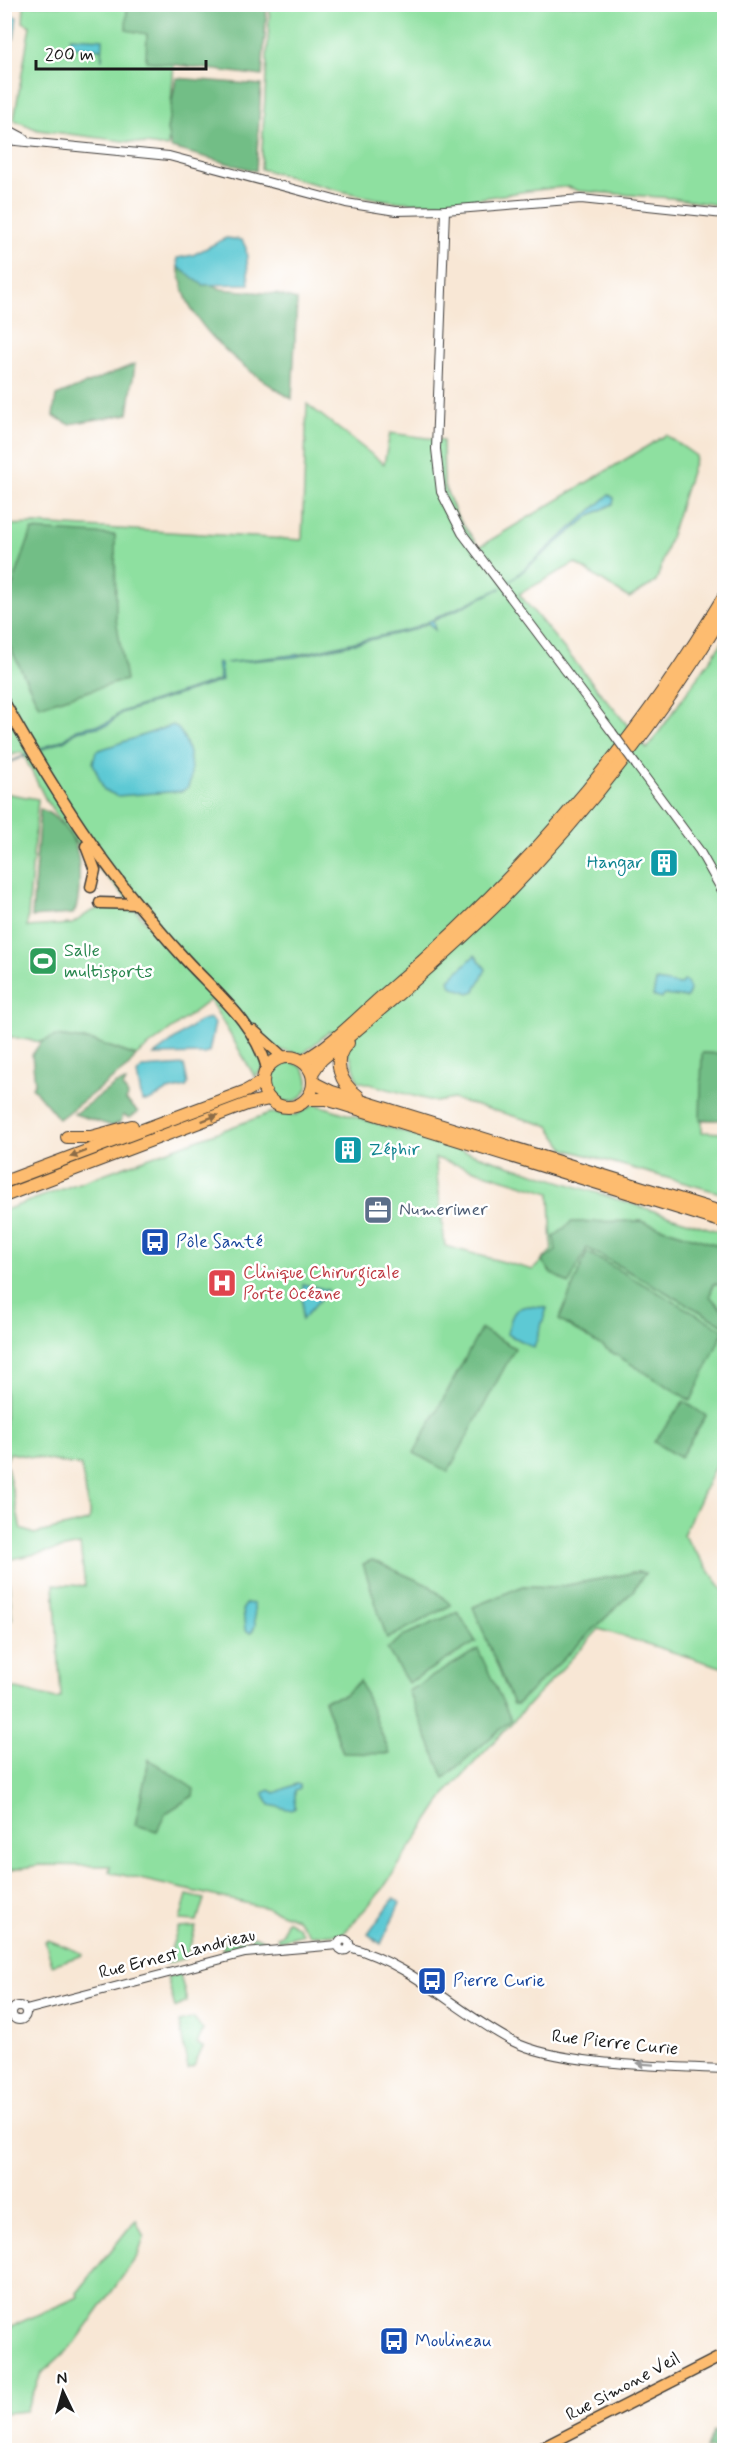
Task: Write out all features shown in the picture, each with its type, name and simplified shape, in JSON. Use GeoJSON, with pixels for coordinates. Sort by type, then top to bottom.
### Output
{"type":"FeatureCollection","features":[{"type":"Feature","properties":{"kind":"highway"},"geometry":{"type":"LineString","coordinates":[[303,1061],[405,976],[550,834],[644,718],[724,596]]}},
{"type":"Feature","properties":{"kind":"highway"},"geometry":{"type":"LineString","coordinates":[[724,613],[651,723],[568,827],[471,929],[321,1059],[313,1078],[308,1098],[298,1106],[288,1108],[279,1106],[269,1099],[262,1082],[267,1068],[283,1057],[303,1061],[313,1078],[324,1089],[724,1213]]}},
{"type":"Feature","properties":{"kind":"highway"},"geometry":{"type":"LineString","coordinates":[[367,1102],[344,1083],[339,1061],[344,1047],[376,1013]]}},
{"type":"Feature","properties":{"kind":"highway"},"geometry":{"type":"LineString","coordinates":[[4,1181],[212,1104],[262,1082]]}},
{"type":"Feature","properties":{"kind":"highway"},"geometry":{"type":"LineString","coordinates":[[308,1098],[326,1099],[724,1222]]}},
{"type":"Feature","properties":{"kind":"highway"},"geometry":{"type":"LineString","coordinates":[[4,1196],[269,1099]]}},
{"type":"Feature","properties":{"kind":"highway"},"geometry":{"type":"LineString","coordinates":[[67,1137],[100,1136],[212,1104]]}},
{"type":"Feature","properties":{"kind":"main road"},"geometry":{"type":"LineString","coordinates":[[4,702],[65,806],[137,904],[242,1019],[283,1057]]}},
{"type":"Feature","properties":{"kind":"main road"},"geometry":{"type":"LineString","coordinates":[[65,806],[73,827],[92,858],[95,870],[91,887]]}},
{"type":"Feature","properties":{"kind":"main road"},"geometry":{"type":"LineString","coordinates":[[100,903],[137,904]]}},
{"type":"Feature","properties":{"kind":"main road"},"geometry":{"type":"LineString","coordinates":[[242,1019],[254,1038],[267,1068]]}},
{"type":"Feature","properties":{"kind":"main road","name":"Rue Simone Veil"},"geometry":{"type":"LineString","coordinates":[[538,2451],[724,2355]]}},
{"type":"Feature","properties":{"kind":"street"},"geometry":{"type":"LineString","coordinates":[[5,141],[9,137],[7,128]]}},
{"type":"Feature","properties":{"kind":"street"},"geometry":{"type":"LineString","coordinates":[[7,128],[35,142]]}},
{"type":"Feature","properties":{"kind":"street"},"geometry":{"type":"LineString","coordinates":[[5,141],[143,152],[193,160],[346,203],[375,208],[417,212],[581,199],[724,214]]}},
{"type":"Feature","properties":{"kind":"street"},"geometry":{"type":"LineString","coordinates":[[445,210],[436,449],[441,492],[462,533],[699,850],[724,894]]}},
{"type":"Feature","properties":{"kind":"street","name":"Rue Ernest Landrieau"},"geometry":{"type":"LineString","coordinates":[[8,2016],[16,2006],[23,2006],[26,2010],[245,1953],[338,1945],[345,1940],[349,1947]]}},
{"type":"Feature","properties":{"kind":"street","name":"Rue Pierre Curie"},"geometry":{"type":"LineString","coordinates":[[349,1947],[374,1954],[401,1967],[512,2041],[530,2049],[565,2056],[724,2069]]}},
{"type":"Feature","properties":{"kind":"green space"},"geometry":{"type":"Polygon","coordinates":[[[24,5],[178,5],[168,147],[38,130],[14,120],[30,26],[23,22],[24,5]]]}},
{"type":"Feature","properties":{"kind":"green space"},"geometry":{"type":"Polygon","coordinates":[[[127,5],[267,5],[262,76],[146,61],[147,34],[126,30],[127,5]]]}},
{"type":"Feature","properties":{"kind":"green space"},"geometry":{"type":"Polygon","coordinates":[[[270,5],[724,5],[724,206],[671,198],[579,191],[568,187],[448,202],[409,202],[366,197],[261,169],[270,5]]]}},
{"type":"Feature","properties":{"kind":"green space"},"geometry":{"type":"Polygon","coordinates":[[[4,44],[12,44],[5,105],[4,44]]]}},
{"type":"Feature","properties":{"kind":"green space"},"geometry":{"type":"Polygon","coordinates":[[[176,78],[261,85],[256,171],[171,148],[167,130],[176,78]]]}},
{"type":"Feature","properties":{"kind":"green space"},"geometry":{"type":"Polygon","coordinates":[[[178,267],[221,289],[276,294],[297,300],[292,399],[249,370],[208,332],[187,300],[178,267]]]}},
{"type":"Feature","properties":{"kind":"green space"},"geometry":{"type":"Polygon","coordinates":[[[135,364],[128,414],[69,424],[53,416],[56,396],[135,364]]]}},
{"type":"Feature","properties":{"kind":"green space"},"geometry":{"type":"Polygon","coordinates":[[[307,404],[384,464],[390,433],[443,440],[444,485],[457,516],[479,547],[666,435],[696,456],[656,582],[629,598],[575,563],[519,594],[647,749],[724,640],[724,1054],[702,1053],[702,1132],[724,1133],[724,1194],[565,1149],[549,1126],[453,1099],[436,1102],[358,1081],[351,1058],[330,1031],[303,1054],[279,1050],[255,1077],[210,1000],[136,1056],[93,1041],[56,1036],[41,1042],[5,1036],[4,793],[38,799],[27,927],[72,924],[90,912],[103,907],[134,909],[198,981],[186,960],[81,850],[46,800],[22,752],[5,757],[5,525],[35,524],[302,540],[307,404]]]}},
{"type":"Feature","properties":{"kind":"green space"},"geometry":{"type":"Polygon","coordinates":[[[32,530],[115,535],[116,618],[126,680],[39,706],[4,635],[5,607],[32,530]]]}},
{"type":"Feature","properties":{"kind":"green space"},"geometry":{"type":"Polygon","coordinates":[[[40,809],[60,823],[75,845],[79,881],[78,901],[73,914],[32,917],[40,809]]]}},
{"type":"Feature","properties":{"kind":"green space"},"geometry":{"type":"Polygon","coordinates":[[[56,1036],[93,1041],[136,1056],[129,1066],[59,1119],[32,1087],[35,1083],[32,1055],[41,1042],[56,1036]]]}},
{"type":"Feature","properties":{"kind":"green space"},"geometry":{"type":"Polygon","coordinates":[[[702,1053],[724,1054],[724,1120],[700,1120],[702,1053]]]}},
{"type":"Feature","properties":{"kind":"green space"},"geometry":{"type":"Polygon","coordinates":[[[288,1062],[302,1068],[308,1082],[302,1096],[288,1102],[274,1096],[268,1082],[274,1068],[288,1062]]]}},
{"type":"Feature","properties":{"kind":"green space"},"geometry":{"type":"Polygon","coordinates":[[[126,1082],[123,1088],[128,1095],[126,1100],[138,1112],[130,1118],[123,1115],[121,1122],[112,1126],[74,1114],[116,1084],[126,1082]]]}},
{"type":"Feature","properties":{"kind":"green space"},"geometry":{"type":"Polygon","coordinates":[[[315,1104],[724,1233],[724,1247],[640,1221],[587,1248],[724,1325],[724,1447],[683,1535],[724,1591],[724,1668],[599,1629],[448,1791],[382,1890],[343,1934],[310,1935],[297,1919],[267,1908],[109,1872],[110,1866],[40,1865],[5,1871],[5,1686],[56,1699],[61,1697],[54,1584],[85,1586],[80,1545],[7,1560],[12,1619],[5,1624],[5,1210],[270,1113],[296,1115],[315,1104]],[[435,1158],[445,1246],[533,1270],[552,1250],[550,1193],[435,1158]],[[10,1453],[6,1462],[21,1529],[34,1534],[88,1521],[90,1517],[81,1466],[10,1453]],[[638,1572],[557,1587],[522,1586],[503,1677],[513,1704],[517,1704],[632,1592],[645,1573],[638,1572]],[[360,1681],[344,1695],[324,1700],[343,1752],[360,1681]]]}},
{"type":"Feature","properties":{"kind":"green space"},"geometry":{"type":"Polygon","coordinates":[[[640,1221],[724,1247],[724,1285],[713,1284],[710,1296],[724,1312],[724,1325],[587,1248],[569,1284],[551,1273],[542,1261],[556,1251],[554,1237],[571,1222],[640,1221]]]}},
{"type":"Feature","properties":{"kind":"green space"},"geometry":{"type":"Polygon","coordinates":[[[587,1252],[724,1330],[691,1401],[559,1320],[587,1252]]]}},
{"type":"Feature","properties":{"kind":"green space"},"geometry":{"type":"Polygon","coordinates":[[[713,1284],[724,1285],[724,1312],[710,1297],[713,1284]]]}},
{"type":"Feature","properties":{"kind":"green space"},"geometry":{"type":"Polygon","coordinates":[[[481,1329],[515,1348],[448,1472],[414,1453],[481,1329]]]}},
{"type":"Feature","properties":{"kind":"green space"},"geometry":{"type":"Polygon","coordinates":[[[684,1401],[706,1416],[680,1458],[654,1442],[684,1401]]]}},
{"type":"Feature","properties":{"kind":"green space"},"geometry":{"type":"Polygon","coordinates":[[[372,1560],[430,1586],[451,1605],[387,1639],[363,1564],[372,1560]]]}},
{"type":"Feature","properties":{"kind":"green space"},"geometry":{"type":"Polygon","coordinates":[[[638,1572],[645,1573],[632,1592],[517,1704],[513,1704],[473,1607],[523,1586],[557,1587],[638,1572]]]}},
{"type":"Feature","properties":{"kind":"green space"},"geometry":{"type":"Polygon","coordinates":[[[458,1612],[476,1642],[408,1683],[387,1649],[405,1635],[458,1612]]]}},
{"type":"Feature","properties":{"kind":"green space"},"geometry":{"type":"Polygon","coordinates":[[[478,1649],[511,1720],[444,1778],[408,1691],[478,1649]]]}},
{"type":"Feature","properties":{"kind":"green space"},"geometry":{"type":"Polygon","coordinates":[[[360,1681],[390,1754],[343,1753],[324,1700],[344,1695],[360,1681]]]}},
{"type":"Feature","properties":{"kind":"green space"},"geometry":{"type":"Polygon","coordinates":[[[149,1759],[194,1789],[193,1796],[166,1813],[157,1831],[135,1825],[149,1759]]]}},
{"type":"Feature","properties":{"kind":"green space"},"geometry":{"type":"Polygon","coordinates":[[[187,1895],[204,1899],[197,1921],[180,1920],[187,1895]]]}},
{"type":"Feature","properties":{"kind":"green space"},"geometry":{"type":"Polygon","coordinates":[[[286,1920],[297,1926],[303,1934],[278,1941],[277,1937],[282,1935],[286,1920]]]}},
{"type":"Feature","properties":{"kind":"green space"},"geometry":{"type":"Polygon","coordinates":[[[196,1927],[186,1958],[166,1964],[178,1928],[196,1927]]]}},
{"type":"Feature","properties":{"kind":"green space"},"geometry":{"type":"Polygon","coordinates":[[[254,1936],[267,1942],[222,1950],[226,1939],[239,1942],[240,1939],[248,1941],[254,1936]]]}},
{"type":"Feature","properties":{"kind":"green space"},"geometry":{"type":"Polygon","coordinates":[[[48,1940],[83,1955],[52,1965],[45,1941],[48,1940]]]}},
{"type":"Feature","properties":{"kind":"green space"},"geometry":{"type":"Polygon","coordinates":[[[180,1974],[187,2002],[175,2008],[167,1977],[180,1974]]]}},
{"type":"Feature","properties":{"kind":"green space"},"geometry":{"type":"Polygon","coordinates":[[[194,2018],[203,2030],[197,2044],[203,2047],[194,2066],[188,2069],[179,2022],[194,2018]]]}},
{"type":"Feature","properties":{"kind":"green space"},"geometry":{"type":"Polygon","coordinates":[[[136,2219],[144,2238],[138,2255],[75,2343],[41,2374],[26,2411],[5,2413],[5,2329],[78,2297],[77,2293],[136,2219]]]}},
{"type":"Feature","properties":{"kind":"green space"},"geometry":{"type":"Polygon","coordinates":[[[714,2431],[724,2436],[718,2450],[705,2450],[714,2431]]]}},
{"type":"Feature","properties":{"kind":"water"},"geometry":{"type":"Polygon","coordinates":[[[5,15],[17,17],[14,39],[5,38],[5,15]]]}},
{"type":"Feature","properties":{"kind":"water"},"geometry":{"type":"Polygon","coordinates":[[[70,37],[103,39],[102,60],[101,49],[69,46],[70,37]]]}},
{"type":"Feature","properties":{"kind":"water"},"geometry":{"type":"Polygon","coordinates":[[[226,238],[242,240],[246,248],[249,284],[203,285],[178,267],[177,258],[193,255],[226,238]]]}},
{"type":"Feature","properties":{"kind":"water"},"geometry":{"type":"Polygon","coordinates":[[[609,495],[614,498],[613,504],[591,515],[507,584],[609,495]]]}},
{"type":"Feature","properties":{"kind":"water"},"geometry":{"type":"Polygon","coordinates":[[[501,588],[433,621],[435,630],[428,623],[412,630],[295,657],[225,663],[302,654],[412,629],[501,588]]]}},
{"type":"Feature","properties":{"kind":"water"},"geometry":{"type":"Polygon","coordinates":[[[217,662],[220,663],[222,681],[121,713],[108,725],[77,731],[65,740],[5,764],[64,739],[77,729],[107,723],[121,712],[220,680],[217,662]]]}},
{"type":"Feature","properties":{"kind":"water"},"geometry":{"type":"Polygon","coordinates":[[[173,725],[183,736],[189,753],[191,772],[188,787],[182,791],[117,796],[104,790],[93,763],[96,751],[173,725]]]}},
{"type":"Feature","properties":{"kind":"water"},"geometry":{"type":"Polygon","coordinates":[[[475,955],[486,969],[475,991],[469,993],[451,986],[449,980],[475,955]]]}},
{"type":"Feature","properties":{"kind":"water"},"geometry":{"type":"Polygon","coordinates":[[[656,981],[680,985],[683,981],[687,982],[690,990],[687,998],[665,995],[661,999],[653,996],[656,981]]]}},
{"type":"Feature","properties":{"kind":"water"},"geometry":{"type":"Polygon","coordinates":[[[209,1018],[215,1023],[209,1052],[154,1055],[199,1021],[209,1018]]]}},
{"type":"Feature","properties":{"kind":"water"},"geometry":{"type":"Polygon","coordinates":[[[184,1065],[188,1084],[186,1087],[167,1091],[149,1101],[142,1101],[137,1074],[142,1068],[184,1065]]]}},
{"type":"Feature","properties":{"kind":"water"},"geometry":{"type":"Polygon","coordinates":[[[303,1284],[328,1290],[302,1320],[303,1284]]]}},
{"type":"Feature","properties":{"kind":"water"},"geometry":{"type":"Polygon","coordinates":[[[529,1306],[547,1308],[534,1348],[507,1334],[511,1318],[516,1311],[529,1306]]]}},
{"type":"Feature","properties":{"kind":"water"},"geometry":{"type":"Polygon","coordinates":[[[246,1603],[254,1604],[255,1626],[251,1633],[245,1630],[243,1609],[246,1603]]]}},
{"type":"Feature","properties":{"kind":"water"},"geometry":{"type":"Polygon","coordinates":[[[296,1784],[300,1785],[300,1788],[295,1790],[295,1808],[292,1810],[270,1805],[263,1793],[270,1790],[275,1793],[296,1784]]]}},
{"type":"Feature","properties":{"kind":"water"},"geometry":{"type":"Polygon","coordinates":[[[394,1898],[400,1903],[381,1944],[368,1934],[394,1898]]]}},
{"type":"Feature","properties":{"kind":"place","name":"Hangar"},"geometry":{"type":"Point","coordinates":[664,863]}},
{"type":"Feature","properties":{"kind":"place","name":"Salle multisports"},"geometry":{"type":"Point","coordinates":[43,961]}},
{"type":"Feature","properties":{"kind":"place","name":"Zéphir"},"geometry":{"type":"Point","coordinates":[348,1150]}},
{"type":"Feature","properties":{"kind":"place","name":"Numerimer"},"geometry":{"type":"Point","coordinates":[378,1210]}},
{"type":"Feature","properties":{"kind":"place","name":"Pôle Santé"},"geometry":{"type":"Point","coordinates":[155,1242]}},
{"type":"Feature","properties":{"kind":"place","name":"Clinique Chirurgicale Porte Océane"},"geometry":{"type":"Point","coordinates":[222,1283]}},
{"type":"Feature","properties":{"kind":"place","name":"Pierre Curie"},"geometry":{"type":"Point","coordinates":[432,1981]}},
{"type":"Feature","properties":{"kind":"place","name":"Moulineau"},"geometry":{"type":"Point","coordinates":[394,2341]}}]}
